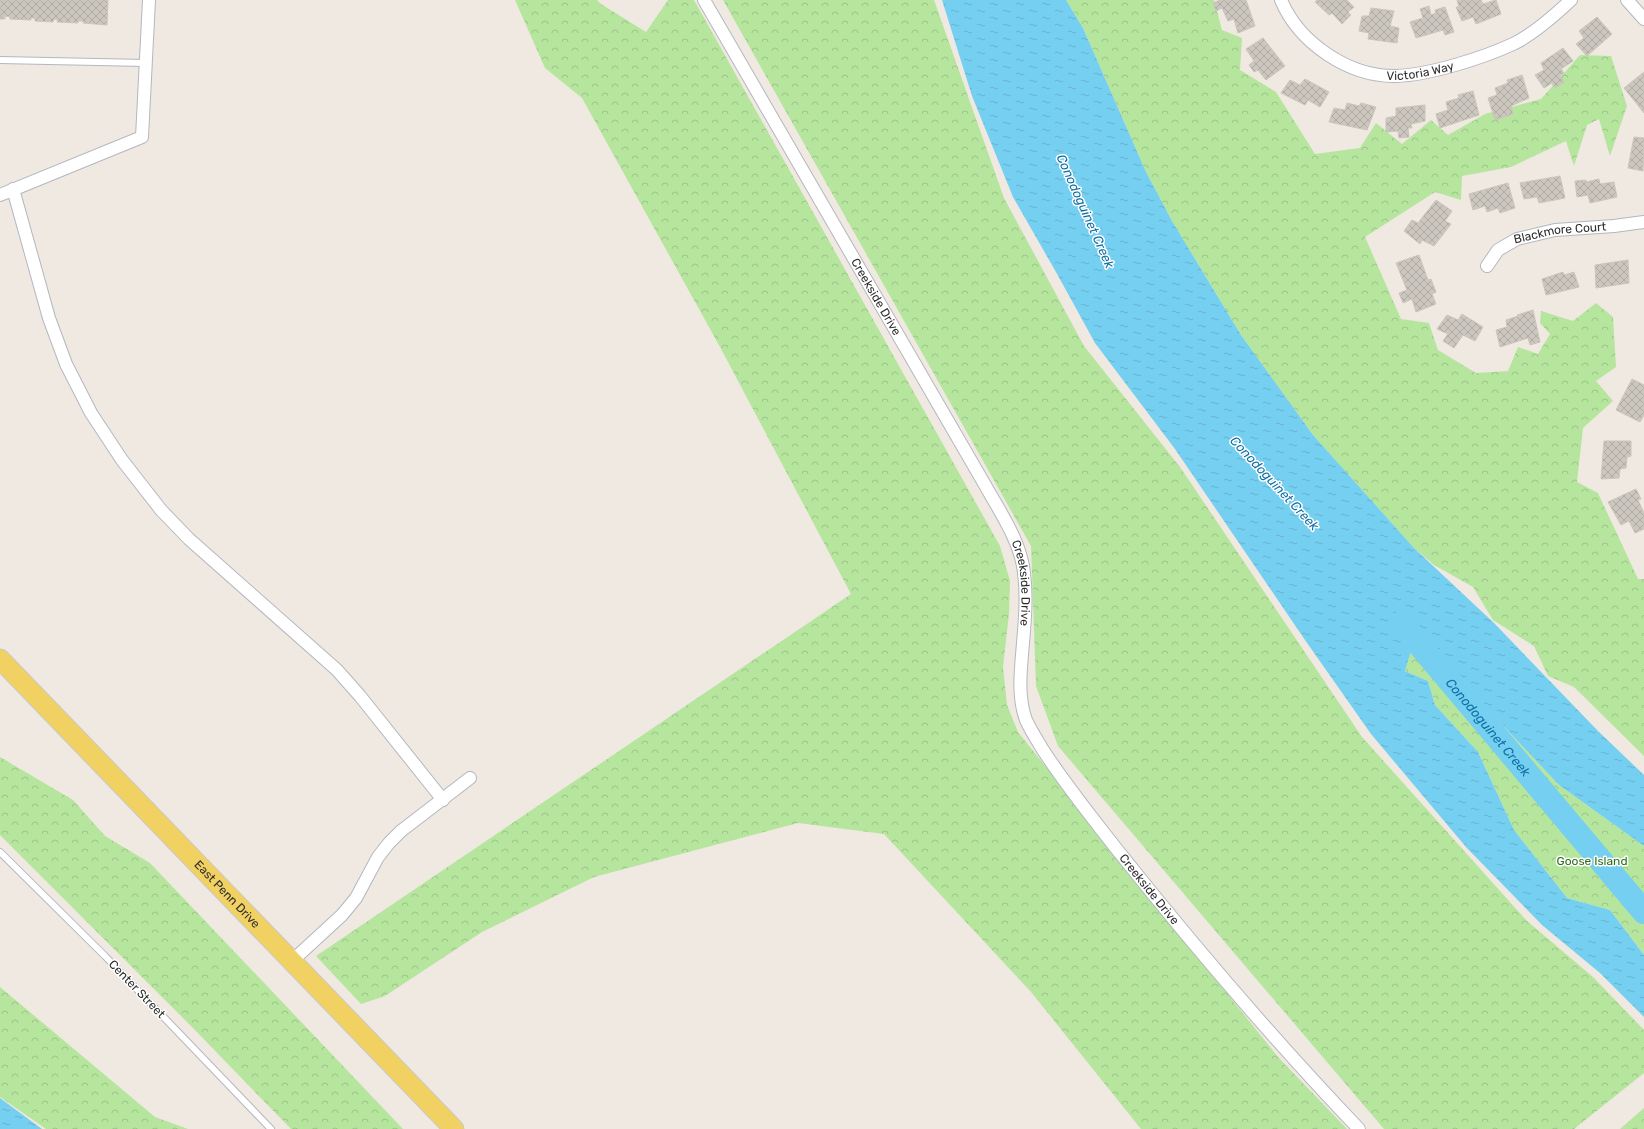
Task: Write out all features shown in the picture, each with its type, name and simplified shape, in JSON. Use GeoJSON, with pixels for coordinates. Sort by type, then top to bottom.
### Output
{"type":"FeatureCollection","features":[{"type":"Feature","properties":{"kind":"main road","name":"East Penn Drive"},"geometry":{"type":"LineString","coordinates":[[0,659],[454,1129]]}},
{"type":"Feature","properties":{"kind":"street"},"geometry":{"type":"LineString","coordinates":[[0,195],[142,138],[149,0]]}},
{"type":"Feature","properties":{"kind":"street","name":"Creekside Drive"},"geometry":{"type":"LineString","coordinates":[[704,0],[985,485],[1014,538],[1024,571],[1025,615],[1020,676],[1022,703],[1031,731],[1056,770],[1074,794],[1176,924],[1250,1012],[1359,1129]]}},
{"type":"Feature","properties":{"kind":"street","name":"Victoria Way"},"geometry":{"type":"LineString","coordinates":[[1281,0],[1291,19],[1304,35],[1330,56],[1346,65],[1367,72],[1395,76],[1427,72],[1474,58],[1513,44],[1545,22],[1571,0]]}},
{"type":"Feature","properties":{"kind":"street"},"geometry":{"type":"LineString","coordinates":[[1627,0],[1644,19]]}},
{"type":"Feature","properties":{"kind":"street"},"geometry":{"type":"LineString","coordinates":[[13,190],[49,318],[66,364],[91,413],[122,460],[161,510],[189,539],[337,670],[360,696],[443,800]]}},
{"type":"Feature","properties":{"kind":"street","name":"Blackmore Court"},"geometry":{"type":"LineString","coordinates":[[1487,266],[1498,250],[1517,239],[1555,230],[1614,226],[1644,222]]}},
{"type":"Feature","properties":{"kind":"street"},"geometry":{"type":"LineString","coordinates":[[292,961],[342,915],[356,898],[378,857],[389,843],[470,778]]}},
{"type":"Feature","properties":{"kind":"lane"},"geometry":{"type":"LineString","coordinates":[[0,60],[146,62]]}},
{"type":"Feature","properties":{"kind":"lane","name":"Center Street"},"geometry":{"type":"LineString","coordinates":[[0,852],[31,881],[271,1129]]}},
{"type":"Feature","properties":{"kind":"green space"},"geometry":{"type":"Polygon","coordinates":[[[515,0],[597,0],[646,32],[668,0],[694,0],[1000,546],[1010,581],[1009,614],[1003,667],[1007,705],[1018,732],[1278,1057],[1347,1129],[1141,1129],[1031,992],[884,834],[798,823],[594,877],[482,932],[385,996],[361,1004],[316,956],[851,594],[720,347],[582,98],[545,68],[515,0]]]}},
{"type":"Feature","properties":{"kind":"green space"},"geometry":{"type":"Polygon","coordinates":[[[723,0],[934,0],[1004,198],[1084,346],[1180,467],[1362,737],[1527,921],[1593,977],[1644,1030],[1644,1073],[1574,1129],[1384,1129],[1058,746],[1036,686],[1031,546],[723,0]]]}},
{"type":"Feature","properties":{"kind":"green space"},"geometry":{"type":"Polygon","coordinates":[[[1066,0],[1214,0],[1222,30],[1242,38],[1240,70],[1276,92],[1315,154],[1360,148],[1376,123],[1402,144],[1431,120],[1448,135],[1485,114],[1541,99],[1580,55],[1611,56],[1627,106],[1610,156],[1599,119],[1587,125],[1574,166],[1566,141],[1511,167],[1462,176],[1461,200],[1435,192],[1365,237],[1401,319],[1429,323],[1438,350],[1476,373],[1508,371],[1518,347],[1538,354],[1550,334],[1540,323],[1541,311],[1573,321],[1596,303],[1613,317],[1616,367],[1596,381],[1613,401],[1583,428],[1577,482],[1598,493],[1638,579],[1644,579],[1644,756],[1574,687],[1548,676],[1534,646],[1493,620],[1473,587],[1434,565],[1414,548],[1313,435],[1241,335],[1172,221],[1146,172],[1083,28],[1066,0]]]}},
{"type":"Feature","properties":{"kind":"green space","name":"Goose Island"},"geometry":{"type":"Polygon","coordinates":[[[1428,646],[1559,785],[1644,846],[1644,955],[1610,910],[1567,898],[1514,830],[1478,752],[1435,705],[1428,681],[1405,671],[1411,651],[1428,646]]]}},
{"type":"Feature","properties":{"kind":"green space"},"geometry":{"type":"Polygon","coordinates":[[[0,757],[73,800],[105,836],[150,863],[403,1129],[291,1129],[192,1027],[0,835],[0,757]]]}},
{"type":"Feature","properties":{"kind":"green space"},"geometry":{"type":"Polygon","coordinates":[[[0,987],[155,1117],[188,1129],[46,1129],[0,1097],[0,987]]]}},
{"type":"Feature","properties":{"kind":"green space"},"geometry":{"type":"Polygon","coordinates":[[[1644,1108],[1644,1129],[1620,1129],[1644,1108]]]}},
{"type":"Feature","properties":{"kind":"water"},"geometry":{"type":"Polygon","coordinates":[[[942,0],[1066,0],[1083,28],[1146,172],[1172,221],[1241,335],[1313,435],[1414,548],[1494,623],[1598,731],[1644,775],[1644,846],[1559,785],[1428,646],[1411,651],[1405,671],[1428,681],[1435,705],[1478,752],[1514,830],[1567,898],[1610,910],[1644,955],[1644,1017],[1600,973],[1542,925],[1466,847],[1371,734],[1175,449],[1095,343],[1013,197],[972,96],[942,0]]]}},
{"type":"Feature","properties":{"kind":"water"},"geometry":{"type":"Polygon","coordinates":[[[0,1098],[42,1129],[0,1129],[0,1098]]]}},
{"type":"Feature","properties":{"kind":"building"},"geometry":{"type":"Polygon","coordinates":[[[0,0],[108,0],[107,25],[83,23],[83,21],[78,21],[78,23],[57,22],[58,20],[54,19],[53,22],[35,21],[35,18],[31,18],[31,20],[10,19],[10,17],[5,16],[5,19],[0,19],[0,0]]]}},
{"type":"Feature","properties":{"kind":"building"},"geometry":{"type":"Polygon","coordinates":[[[1220,0],[1246,0],[1255,26],[1238,33],[1234,19],[1228,21],[1222,8],[1216,11],[1213,3],[1220,0]]]}},
{"type":"Feature","properties":{"kind":"building"},"geometry":{"type":"Polygon","coordinates":[[[1317,0],[1347,0],[1354,7],[1348,12],[1351,15],[1342,24],[1332,13],[1329,15],[1315,2],[1317,0]]]}},
{"type":"Feature","properties":{"kind":"building"},"geometry":{"type":"Polygon","coordinates":[[[1457,0],[1481,0],[1483,4],[1496,0],[1501,14],[1476,24],[1473,17],[1462,21],[1456,7],[1459,7],[1457,0]]]}},
{"type":"Feature","properties":{"kind":"building"},"geometry":{"type":"Polygon","coordinates":[[[1429,6],[1431,15],[1436,13],[1435,10],[1445,7],[1454,32],[1445,35],[1443,30],[1416,38],[1410,22],[1423,18],[1420,9],[1429,6]]]}},
{"type":"Feature","properties":{"kind":"building"},"geometry":{"type":"Polygon","coordinates":[[[1371,8],[1394,11],[1390,26],[1399,28],[1397,43],[1368,39],[1369,33],[1359,31],[1362,16],[1369,16],[1371,8]]]}},
{"type":"Feature","properties":{"kind":"building"},"geometry":{"type":"Polygon","coordinates":[[[1597,17],[1612,34],[1587,56],[1576,44],[1584,38],[1579,31],[1597,17]]]}},
{"type":"Feature","properties":{"kind":"building"},"geometry":{"type":"Polygon","coordinates":[[[1263,38],[1285,66],[1266,80],[1258,70],[1254,72],[1249,65],[1254,61],[1246,49],[1263,38]]]}},
{"type":"Feature","properties":{"kind":"building"},"geometry":{"type":"Polygon","coordinates":[[[1563,48],[1573,61],[1561,69],[1564,73],[1560,76],[1564,82],[1555,88],[1552,83],[1544,88],[1535,75],[1544,70],[1541,63],[1563,48]]]}},
{"type":"Feature","properties":{"kind":"building"},"geometry":{"type":"Polygon","coordinates":[[[1644,72],[1644,113],[1624,88],[1644,72]]]}},
{"type":"Feature","properties":{"kind":"building"},"geometry":{"type":"Polygon","coordinates":[[[1522,75],[1529,98],[1511,106],[1513,114],[1495,120],[1488,98],[1497,95],[1495,88],[1508,83],[1507,80],[1522,75]]]}},
{"type":"Feature","properties":{"kind":"building"},"geometry":{"type":"Polygon","coordinates":[[[1305,79],[1329,92],[1320,107],[1308,100],[1305,105],[1281,93],[1290,80],[1300,85],[1305,79]]]}},
{"type":"Feature","properties":{"kind":"building"},"geometry":{"type":"Polygon","coordinates":[[[1473,91],[1479,115],[1440,128],[1436,114],[1448,110],[1446,102],[1459,98],[1458,95],[1473,91]]]}},
{"type":"Feature","properties":{"kind":"building"},"geometry":{"type":"Polygon","coordinates":[[[1347,103],[1359,106],[1361,103],[1376,107],[1367,130],[1329,122],[1334,108],[1345,110],[1347,103]]]}},
{"type":"Feature","properties":{"kind":"building"},"geometry":{"type":"Polygon","coordinates":[[[1425,105],[1425,121],[1411,124],[1412,128],[1408,128],[1409,137],[1399,138],[1398,131],[1386,132],[1386,118],[1396,116],[1396,108],[1425,105]]]}},
{"type":"Feature","properties":{"kind":"building"},"geometry":{"type":"Polygon","coordinates":[[[1634,137],[1644,138],[1643,171],[1628,168],[1634,137]]]}},
{"type":"Feature","properties":{"kind":"building"},"geometry":{"type":"Polygon","coordinates":[[[1560,176],[1565,198],[1539,203],[1537,197],[1524,199],[1520,183],[1560,176]]]}},
{"type":"Feature","properties":{"kind":"building"},"geometry":{"type":"Polygon","coordinates":[[[1599,179],[1600,184],[1614,182],[1617,197],[1590,203],[1588,195],[1577,197],[1575,181],[1586,180],[1586,182],[1599,179]]]}},
{"type":"Feature","properties":{"kind":"building"},"geometry":{"type":"Polygon","coordinates":[[[1508,183],[1515,208],[1500,213],[1498,208],[1487,212],[1485,206],[1473,210],[1469,194],[1508,183]]]}},
{"type":"Feature","properties":{"kind":"building"},"geometry":{"type":"Polygon","coordinates":[[[1436,200],[1452,211],[1445,221],[1451,224],[1434,246],[1422,240],[1420,244],[1404,231],[1412,220],[1418,223],[1436,200]]]}},
{"type":"Feature","properties":{"kind":"building"},"geometry":{"type":"Polygon","coordinates":[[[1419,255],[1428,280],[1431,279],[1436,292],[1432,294],[1436,304],[1416,312],[1412,299],[1403,303],[1399,293],[1407,290],[1396,263],[1419,255]]]}},
{"type":"Feature","properties":{"kind":"building"},"geometry":{"type":"Polygon","coordinates":[[[1628,260],[1629,283],[1596,288],[1595,265],[1628,260]]]}},
{"type":"Feature","properties":{"kind":"building"},"geometry":{"type":"Polygon","coordinates":[[[1563,272],[1564,275],[1574,272],[1579,287],[1546,295],[1542,279],[1563,272]]]}},
{"type":"Feature","properties":{"kind":"building"},"geometry":{"type":"Polygon","coordinates":[[[1533,310],[1540,342],[1530,345],[1528,338],[1500,347],[1496,330],[1507,327],[1506,320],[1533,310]]]}},
{"type":"Feature","properties":{"kind":"building"},"geometry":{"type":"Polygon","coordinates":[[[1462,314],[1483,327],[1475,341],[1463,335],[1454,348],[1443,341],[1448,334],[1437,329],[1447,315],[1458,320],[1462,314]]]}},
{"type":"Feature","properties":{"kind":"building"},"geometry":{"type":"Polygon","coordinates":[[[1632,379],[1644,385],[1644,415],[1640,422],[1616,410],[1632,379]]]}},
{"type":"Feature","properties":{"kind":"building"},"geometry":{"type":"Polygon","coordinates":[[[1604,441],[1631,441],[1631,456],[1627,457],[1626,468],[1620,469],[1619,478],[1601,479],[1604,441]]]}},
{"type":"Feature","properties":{"kind":"building"},"geometry":{"type":"Polygon","coordinates":[[[1636,489],[1641,499],[1638,500],[1644,513],[1644,529],[1635,533],[1629,521],[1621,525],[1608,502],[1636,489]]]}},
{"type":"Feature","properties":{"kind":"waterway","name":"Conodoguinet Creek"},"geometry":{"type":"LineString","coordinates":[[1401,623],[1644,912]]}}]}
